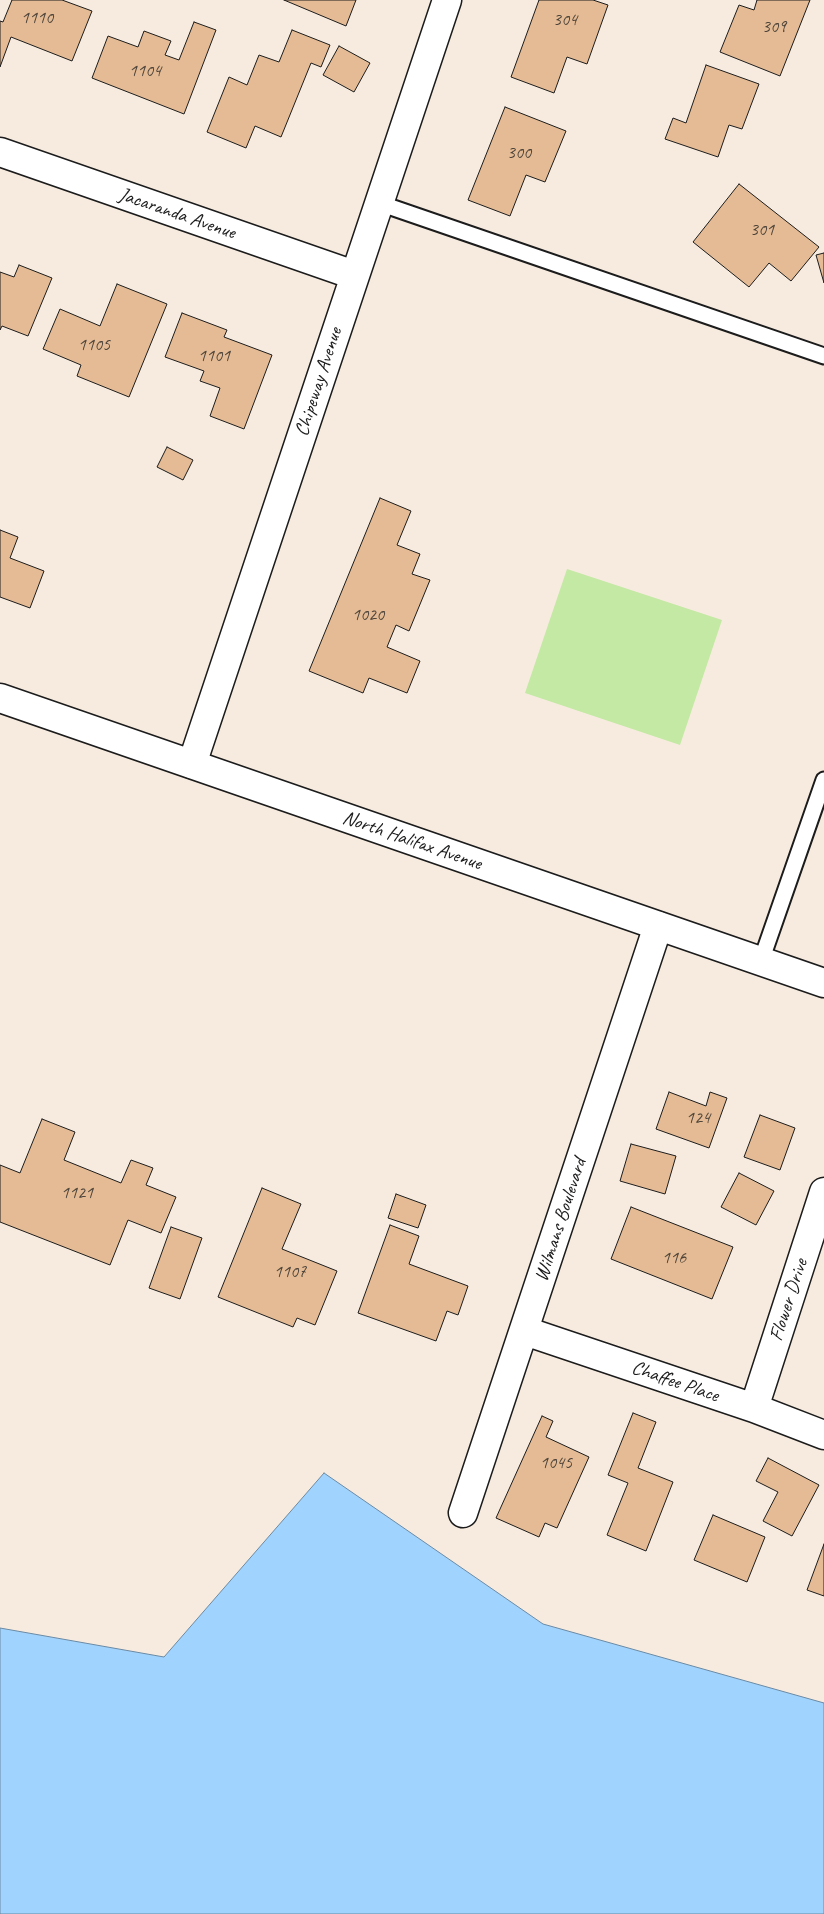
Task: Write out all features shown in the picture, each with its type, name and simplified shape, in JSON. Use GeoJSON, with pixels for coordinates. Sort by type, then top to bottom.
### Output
{"type":"FeatureCollection","features":[{"type":"Feature","properties":{"kind":"street","name":"Chipeway Avenue"},"geometry":{"type":"LineString","coordinates":[[192,764],[447,0]]}},
{"type":"Feature","properties":{"kind":"street","name":"Jacaranda Avenue"},"geometry":{"type":"LineString","coordinates":[[0,152],[354,275]]}},
{"type":"Feature","properties":{"kind":"street","name":"North Halifax Avenue"},"geometry":{"type":"LineString","coordinates":[[0,698],[824,983]]}},
{"type":"Feature","properties":{"kind":"street","name":"Wilmans Boulevard"},"geometry":{"type":"LineString","coordinates":[[463,1513],[658,926]]}},
{"type":"Feature","properties":{"kind":"street","name":"Flower Drive"},"geometry":{"type":"LineString","coordinates":[[754,1408],[824,1192]]}},
{"type":"Feature","properties":{"kind":"street","name":"Chaffee Place"},"geometry":{"type":"LineString","coordinates":[[525,1331],[754,1408],[824,1435]]}},
{"type":"Feature","properties":{"kind":"lane"},"geometry":{"type":"LineString","coordinates":[[379,203],[824,356]]}},
{"type":"Feature","properties":{"kind":"lane"},"geometry":{"type":"LineString","coordinates":[[762,961],[824,780]]}},
{"type":"Feature","properties":{"kind":"green space"},"geometry":{"type":"Polygon","coordinates":[[[567,569],[722,620],[680,745],[525,693],[567,569]]]}},
{"type":"Feature","properties":{"kind":"water"},"geometry":{"type":"Polygon","coordinates":[[[324,1473],[543,1624],[824,1703],[824,1914],[0,1914],[0,1628],[164,1657],[324,1473]]]}},
{"type":"Feature","properties":{"kind":"building"},"geometry":{"type":"Polygon","coordinates":[[[12,0],[62,0],[92,11],[72,61],[11,37],[0,67],[0,21],[3,22],[12,0]]]}},
{"type":"Feature","properties":{"kind":"building"},"geometry":{"type":"Polygon","coordinates":[[[284,0],[356,0],[346,26],[284,0]]]}},
{"type":"Feature","properties":{"kind":"building"},"geometry":{"type":"Polygon","coordinates":[[[539,0],[593,0],[608,5],[587,64],[567,57],[554,93],[511,77],[539,0]]]}},
{"type":"Feature","properties":{"kind":"building"},"geometry":{"type":"Polygon","coordinates":[[[757,0],[810,0],[780,76],[720,52],[739,5],[754,10],[757,0]]]}},
{"type":"Feature","properties":{"kind":"building"},"geometry":{"type":"Polygon","coordinates":[[[194,22],[216,30],[184,114],[92,78],[108,36],[138,47],[144,31],[171,41],[165,55],[179,60],[194,22]]]}},
{"type":"Feature","properties":{"kind":"building"},"geometry":{"type":"Polygon","coordinates":[[[292,30],[330,45],[321,67],[311,63],[281,137],[255,126],[246,148],[207,132],[229,77],[247,85],[259,55],[279,62],[292,30]]]}},
{"type":"Feature","properties":{"kind":"building"},"geometry":{"type":"Polygon","coordinates":[[[339,46],[370,63],[354,92],[323,75],[339,46]]]}},
{"type":"Feature","properties":{"kind":"building"},"geometry":{"type":"Polygon","coordinates":[[[706,65],[759,84],[742,129],[729,125],[718,157],[665,139],[673,118],[686,123],[706,65]]]}},
{"type":"Feature","properties":{"kind":"building"},"geometry":{"type":"Polygon","coordinates":[[[505,107],[566,131],[545,182],[526,175],[510,216],[468,200],[505,107]]]}},
{"type":"Feature","properties":{"kind":"building"},"geometry":{"type":"Polygon","coordinates":[[[739,184],[819,247],[791,281],[769,263],[749,287],[693,242],[739,184]]]}},
{"type":"Feature","properties":{"kind":"building"},"geometry":{"type":"Polygon","coordinates":[[[824,253],[824,283],[816,255],[824,253]]]}},
{"type":"Feature","properties":{"kind":"building"},"geometry":{"type":"Polygon","coordinates":[[[19,265],[52,278],[28,336],[2,326],[0,330],[0,272],[14,277],[19,265]]]}},
{"type":"Feature","properties":{"kind":"building"},"geometry":{"type":"Polygon","coordinates":[[[117,284],[167,304],[129,397],[77,376],[81,365],[43,349],[60,309],[100,326],[117,284]]]}},
{"type":"Feature","properties":{"kind":"building"},"geometry":{"type":"Polygon","coordinates":[[[182,313],[227,330],[224,337],[272,355],[244,429],[210,416],[220,388],[200,381],[204,371],[165,357],[182,313]]]}},
{"type":"Feature","properties":{"kind":"building"},"geometry":{"type":"Polygon","coordinates":[[[167,447],[193,460],[183,480],[157,467],[167,447]]]}},
{"type":"Feature","properties":{"kind":"building"},"geometry":{"type":"Polygon","coordinates":[[[380,498],[411,511],[397,545],[420,554],[412,574],[430,580],[409,631],[396,625],[387,647],[420,661],[407,693],[369,678],[363,693],[309,671],[380,498]]]}},
{"type":"Feature","properties":{"kind":"building"},"geometry":{"type":"Polygon","coordinates":[[[0,530],[18,537],[10,558],[44,571],[30,608],[0,597],[0,530]]]}},
{"type":"Feature","properties":{"kind":"building"},"geometry":{"type":"Polygon","coordinates":[[[669,1092],[706,1106],[710,1092],[727,1098],[709,1148],[656,1129],[669,1092]]]}},
{"type":"Feature","properties":{"kind":"building"},"geometry":{"type":"Polygon","coordinates":[[[760,1115],[795,1128],[780,1170],[744,1157],[760,1115]]]}},
{"type":"Feature","properties":{"kind":"building"},"geometry":{"type":"Polygon","coordinates":[[[42,1119],[75,1132],[64,1160],[121,1183],[131,1160],[153,1168],[146,1185],[176,1197],[161,1233],[128,1220],[110,1265],[0,1222],[0,1165],[20,1173],[42,1119]]]}},
{"type":"Feature","properties":{"kind":"building"},"geometry":{"type":"Polygon","coordinates":[[[631,1144],[676,1156],[665,1194],[620,1181],[631,1144]]]}},
{"type":"Feature","properties":{"kind":"building"},"geometry":{"type":"Polygon","coordinates":[[[739,1173],[774,1191],[756,1225],[721,1207],[739,1173]]]}},
{"type":"Feature","properties":{"kind":"building"},"geometry":{"type":"Polygon","coordinates":[[[262,1188],[301,1204],[282,1249],[337,1271],[315,1325],[297,1318],[293,1327],[218,1297],[262,1188]]]}},
{"type":"Feature","properties":{"kind":"building"},"geometry":{"type":"Polygon","coordinates":[[[396,1194],[426,1205],[418,1228],[388,1218],[396,1194]]]}},
{"type":"Feature","properties":{"kind":"building"},"geometry":{"type":"Polygon","coordinates":[[[631,1207],[733,1247],[712,1299],[611,1259],[631,1207]]]}},
{"type":"Feature","properties":{"kind":"building"},"geometry":{"type":"Polygon","coordinates":[[[390,1225],[419,1236],[409,1264],[468,1286],[458,1315],[447,1311],[436,1341],[358,1313],[390,1225]]]}},
{"type":"Feature","properties":{"kind":"building"},"geometry":{"type":"Polygon","coordinates":[[[171,1227],[202,1238],[180,1299],[149,1288],[171,1227]]]}},
{"type":"Feature","properties":{"kind":"building"},"geometry":{"type":"Polygon","coordinates":[[[633,1413],[656,1422],[638,1468],[673,1482],[646,1551],[607,1535],[628,1483],[608,1475],[633,1413]]]}},
{"type":"Feature","properties":{"kind":"building"},"geometry":{"type":"Polygon","coordinates":[[[542,1416],[553,1421],[546,1437],[589,1457],[557,1528],[545,1523],[539,1537],[496,1518],[542,1416]]]}},
{"type":"Feature","properties":{"kind":"building"},"geometry":{"type":"Polygon","coordinates":[[[768,1458],[819,1485],[792,1536],[763,1521],[778,1492],[756,1481],[768,1458]]]}},
{"type":"Feature","properties":{"kind":"building"},"geometry":{"type":"Polygon","coordinates":[[[713,1515],[765,1537],[747,1582],[694,1560],[713,1515]]]}},
{"type":"Feature","properties":{"kind":"building"},"geometry":{"type":"Polygon","coordinates":[[[824,1544],[824,1596],[807,1590],[824,1544]]]}}]}
